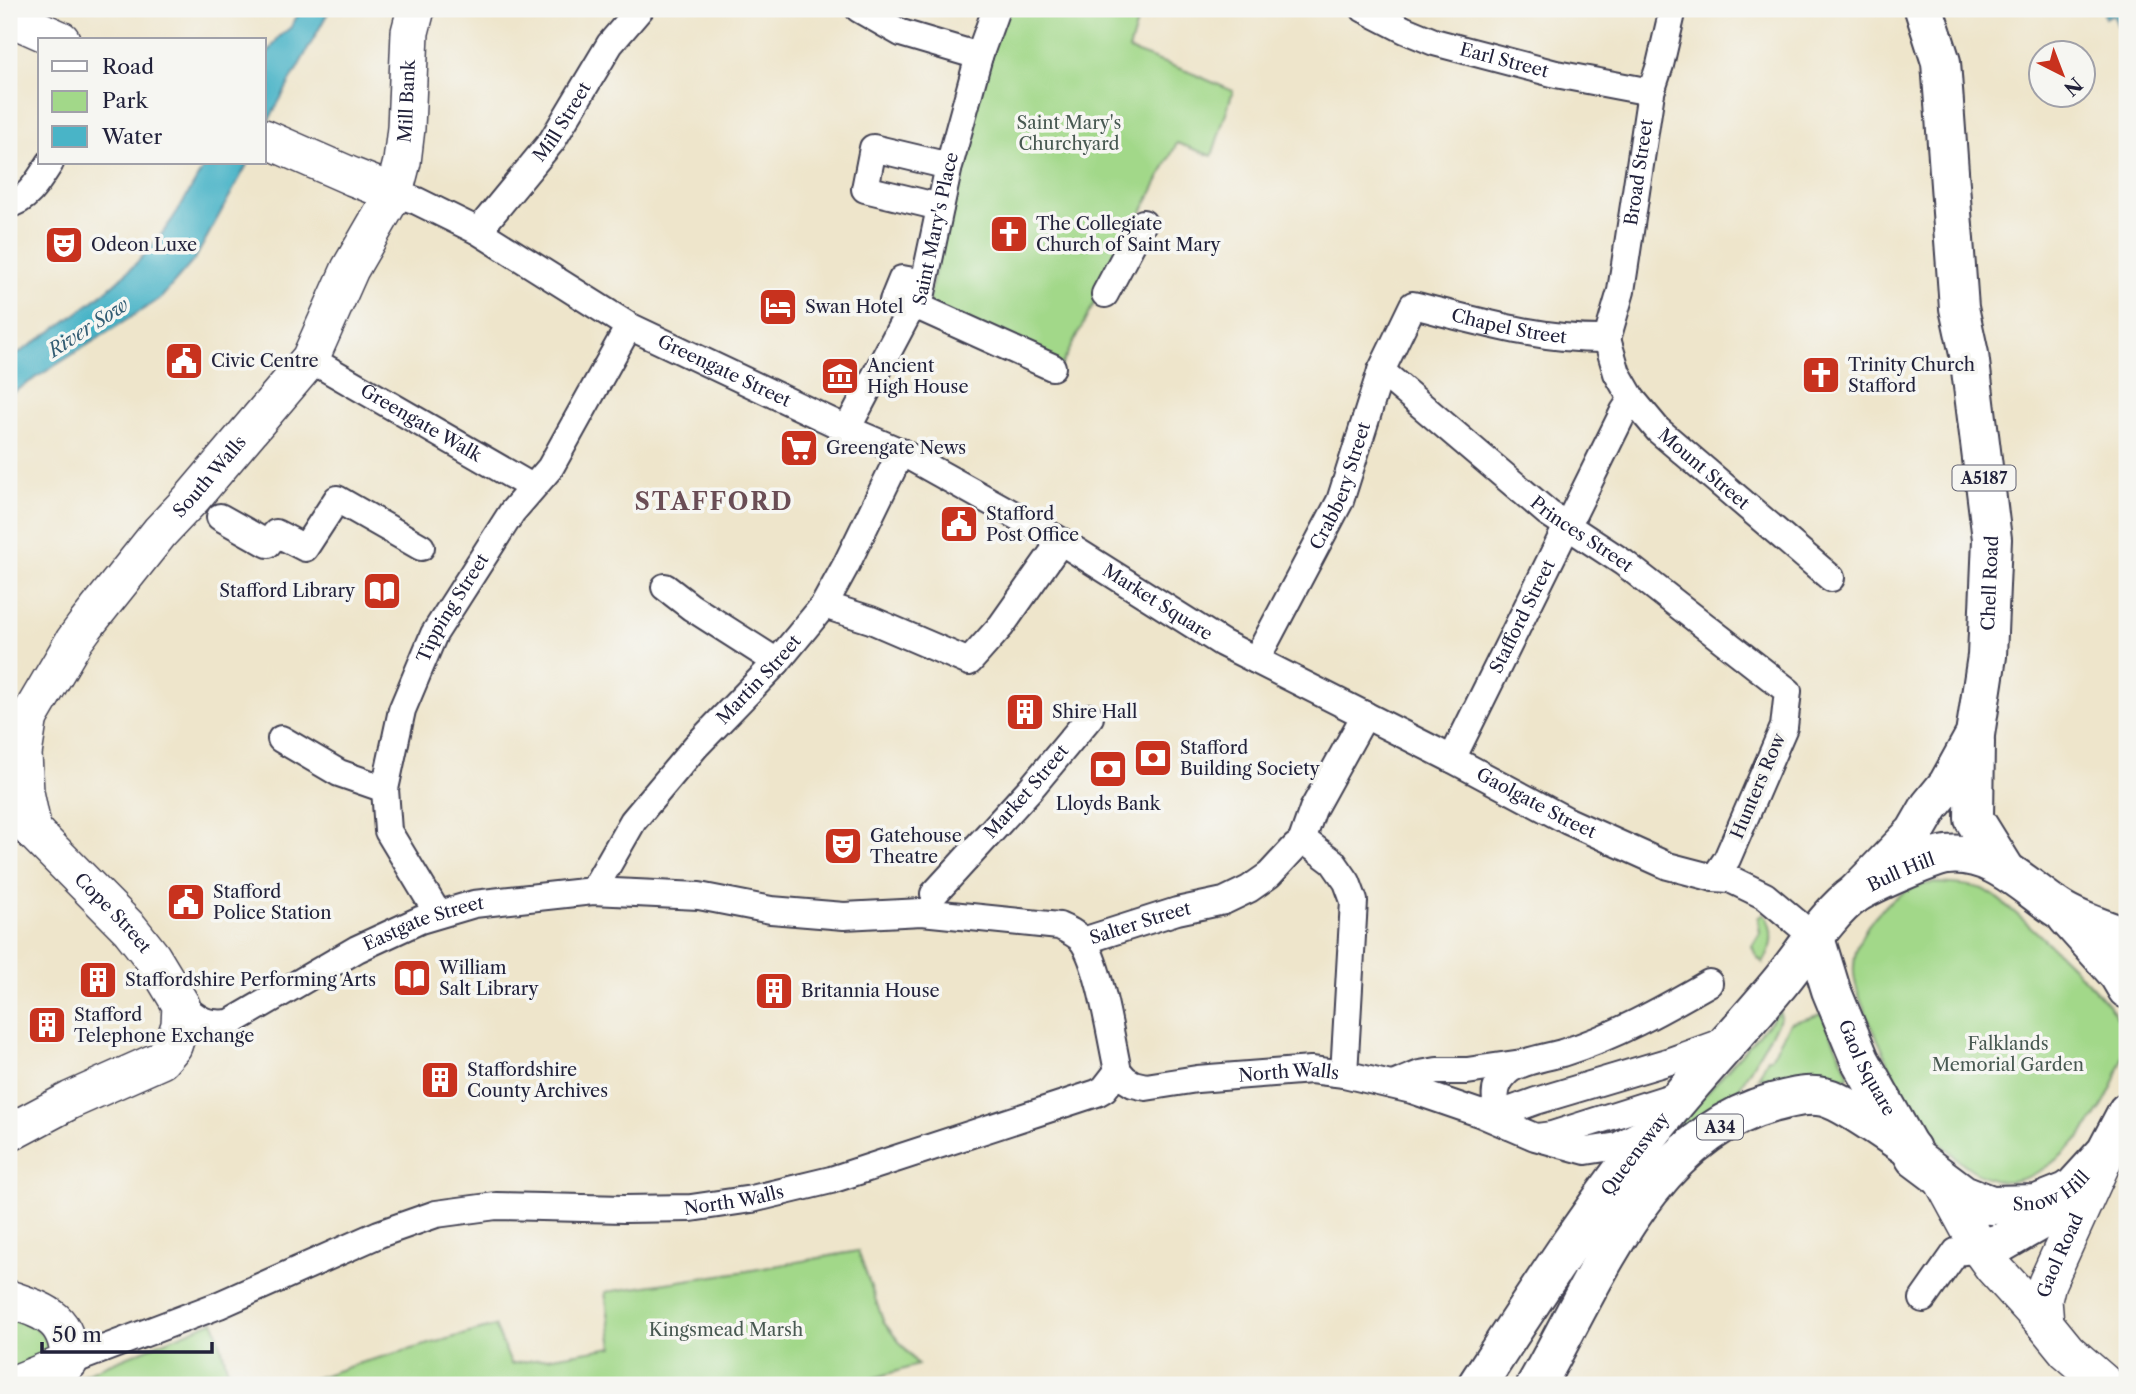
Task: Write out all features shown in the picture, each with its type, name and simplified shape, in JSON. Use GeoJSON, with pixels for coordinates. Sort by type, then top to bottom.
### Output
{"type":"FeatureCollection","features":[{"type":"Feature","properties":{"kind":"highway","name":"Chell Road"},"geometry":{"type":"LineString","coordinates":[[1854,895],[1915,832],[1930,806],[1948,784],[1975,735],[1987,656],[1992,539],[1969,354],[1959,308],[1941,62],[1924,9]]}},
{"type":"Feature","properties":{"kind":"highway","name":"Chell Road"},"geometry":{"type":"LineString","coordinates":[[1941,62],[1948,20],[1947,9]]}},
{"type":"Feature","properties":{"kind":"highway","name":"A5187"},"geometry":{"type":"LineString","coordinates":[[1975,735],[1974,819],[2005,869]]}},
{"type":"Feature","properties":{"kind":"highway","name":"Bull Hill"},"geometry":{"type":"LineString","coordinates":[[1815,938],[1854,895],[1894,875],[1948,855],[1980,858],[2005,869]]}},
{"type":"Feature","properties":{"kind":"highway"},"geometry":{"type":"LineString","coordinates":[[2005,869],[2061,911],[2118,974],[2127,989]]}},
{"type":"Feature","properties":{"kind":"highway"},"geometry":{"type":"LineString","coordinates":[[2061,911],[2127,938]]}},
{"type":"Feature","properties":{"kind":"highway","name":"Queensway"},"geometry":{"type":"LineString","coordinates":[[1478,1385],[1596,1206],[1659,1122],[1776,988],[1815,938]]}},
{"type":"Feature","properties":{"kind":"highway","name":"Gaol Square"},"geometry":{"type":"LineString","coordinates":[[1815,938],[1831,990],[1860,1060],[1915,1158],[1943,1181]]}},
{"type":"Feature","properties":{"kind":"highway","name":"Queensway"},"geometry":{"type":"LineString","coordinates":[[1536,1385],[1587,1289],[1633,1213],[1676,1160],[1736,1116],[1751,1108],[1789,1098],[1824,1097],[1911,1149]]}},
{"type":"Feature","properties":{"kind":"highway","name":"Snow Hill"},"geometry":{"type":"LineString","coordinates":[[1943,1181],[1963,1194],[1991,1205],[2037,1204],[2074,1187],[2106,1153],[2127,1112]]}},
{"type":"Feature","properties":{"kind":"highway"},"geometry":{"type":"LineString","coordinates":[[1980,1249],[2003,1242],[2036,1223],[2067,1192]]}},
{"type":"Feature","properties":{"kind":"street","name":"Mill Bank"},"geometry":{"type":"LineString","coordinates":[[394,192],[404,151],[410,32],[416,9]]}},
{"type":"Feature","properties":{"kind":"street","name":"Mill Street"},"geometry":{"type":"LineString","coordinates":[[478,231],[552,141],[610,44],[640,9]]}},
{"type":"Feature","properties":{"kind":"street"},"geometry":{"type":"LineString","coordinates":[[859,9],[901,33],[979,56]]}},
{"type":"Feature","properties":{"kind":"street","name":"Saint Mary's Place"},"geometry":{"type":"LineString","coordinates":[[996,9],[979,56],[949,166],[918,300],[1052,367]]}},
{"type":"Feature","properties":{"kind":"street","name":"Earl Street"},"geometry":{"type":"LineString","coordinates":[[1364,9],[1434,42],[1556,74],[1651,92]]}},
{"type":"Feature","properties":{"kind":"street","name":"Broad Street"},"geometry":{"type":"LineString","coordinates":[[1607,339],[1621,291],[1651,92],[1673,9]]}},
{"type":"Feature","properties":{"kind":"street"},"geometry":{"type":"LineString","coordinates":[[9,17],[56,38]]}},
{"type":"Feature","properties":{"kind":"street"},"geometry":{"type":"LineString","coordinates":[[266,139],[394,192]]}},
{"type":"Feature","properties":{"kind":"street"},"geometry":{"type":"LineString","coordinates":[[940,207],[865,189],[873,148],[949,166]]}},
{"type":"Feature","properties":{"kind":"street"},"geometry":{"type":"LineString","coordinates":[[9,204],[15,203],[29,192],[49,164]]}},
{"type":"Feature","properties":{"kind":"street","name":"Greengate Street"},"geometry":{"type":"LineString","coordinates":[[394,192],[478,231],[629,326],[901,452],[1060,541]]}},
{"type":"Feature","properties":{"kind":"street","name":"South Walls"},"geometry":{"type":"LineString","coordinates":[[9,751],[74,641],[160,532],[310,359],[349,269],[394,192]]}},
{"type":"Feature","properties":{"kind":"street"},"geometry":{"type":"LineString","coordinates":[[1105,294],[1143,223]]}},
{"type":"Feature","properties":{"kind":"street"},"geometry":{"type":"LineString","coordinates":[[848,429],[918,300]]}},
{"type":"Feature","properties":{"kind":"street","name":"Chapel Street"},"geometry":{"type":"LineString","coordinates":[[1413,305],[1513,330],[1577,340],[1607,339]]}},
{"type":"Feature","properties":{"kind":"street","name":"Crabbery Street"},"geometry":{"type":"LineString","coordinates":[[1256,660],[1340,501],[1381,371],[1413,305]]}},
{"type":"Feature","properties":{"kind":"street","name":"Tipping Street"},"geometry":{"type":"LineString","coordinates":[[438,914],[388,831],[385,789],[402,710],[434,634],[512,512],[550,467],[629,326]]}},
{"type":"Feature","properties":{"kind":"street","name":"Mount Street"},"geometry":{"type":"LineString","coordinates":[[1607,339],[1617,373],[1632,399],[1658,429],[1831,578]]}},
{"type":"Feature","properties":{"kind":"street","name":"Greengate Walk"},"geometry":{"type":"LineString","coordinates":[[310,359],[532,487]]}},
{"type":"Feature","properties":{"kind":"street","name":"Princes Street"},"geometry":{"type":"LineString","coordinates":[[1381,371],[1548,513],[1624,564],[1788,691]]}},
{"type":"Feature","properties":{"kind":"street","name":"Stafford Street"},"geometry":{"type":"LineString","coordinates":[[1452,759],[1632,399]]}},
{"type":"Feature","properties":{"kind":"street","name":"Martin Street"},"geometry":{"type":"LineString","coordinates":[[593,891],[633,821],[696,746],[777,662],[824,605],[901,452]]}},
{"type":"Feature","properties":{"kind":"street"},"geometry":{"type":"LineString","coordinates":[[220,517],[268,544],[276,533],[305,548],[337,499],[421,547]]}},
{"type":"Feature","properties":{"kind":"street"},"geometry":{"type":"LineString","coordinates":[[824,605],[872,620],[969,662],[1001,626],[1060,541]]}},
{"type":"Feature","properties":{"kind":"street","name":"Market Square"},"geometry":{"type":"LineString","coordinates":[[1060,541],[1222,643],[1256,660]]}},
{"type":"Feature","properties":{"kind":"street"},"geometry":{"type":"LineString","coordinates":[[665,587],[691,607],[777,662]]}},
{"type":"Feature","properties":{"kind":"street","name":"Gaolgate Street"},"geometry":{"type":"LineString","coordinates":[[1256,660],[1568,821],[1668,866],[1730,879],[1765,896],[1815,938]]}},
{"type":"Feature","properties":{"kind":"street","name":"Hunters Row"},"geometry":{"type":"LineString","coordinates":[[1714,877],[1727,859],[1784,727],[1788,691]]}},
{"type":"Feature","properties":{"kind":"street","name":"Salter Street"},"geometry":{"type":"LineString","coordinates":[[928,903],[1059,926],[1074,932],[1083,942],[1177,911],[1224,901],[1259,882],[1301,843],[1313,808],[1365,715]]}},
{"type":"Feature","properties":{"kind":"street","name":"Cope Street"},"geometry":{"type":"LineString","coordinates":[[29,717],[23,754],[25,792],[21,822],[131,929],[165,976],[181,1005]]}},
{"type":"Feature","properties":{"kind":"street","name":"Market Street"},"geometry":{"type":"LineString","coordinates":[[928,903],[1031,788],[1090,717]]}},
{"type":"Feature","properties":{"kind":"street"},"geometry":{"type":"LineString","coordinates":[[281,739],[339,773],[385,789]]}},
{"type":"Feature","properties":{"kind":"street"},"geometry":{"type":"LineString","coordinates":[[1301,843],[1309,844],[1333,862],[1347,883],[1354,901],[1344,1074]]}},
{"type":"Feature","properties":{"kind":"street","name":"Eastgate Street"},"geometry":{"type":"LineString","coordinates":[[181,1005],[201,1020],[213,1024],[230,1023],[357,949],[420,920],[474,904],[593,891],[699,896],[771,910],[844,916],[889,912],[928,903]]}},
{"type":"Feature","properties":{"kind":"street"},"geometry":{"type":"LineString","coordinates":[[1083,942],[1093,960],[1118,1071]]}},
{"type":"Feature","properties":{"kind":"street"},"geometry":{"type":"LineString","coordinates":[[1709,982],[1674,1011],[1506,1072],[1496,1089],[1496,1118],[1536,1101],[1670,1061],[1728,1040]]}},
{"type":"Feature","properties":{"kind":"street"},"geometry":{"type":"LineString","coordinates":[[14,1122],[161,1060],[173,1045],[180,1025],[181,1005]]}},
{"type":"Feature","properties":{"kind":"street"},"geometry":{"type":"LineString","coordinates":[[1393,1086],[1429,1072],[1467,1071],[1527,1063]]}},
{"type":"Feature","properties":{"kind":"street","name":"North Walls"},"geometry":{"type":"LineString","coordinates":[[15,1384],[219,1306],[379,1234],[436,1214],[496,1206],[691,1208],[752,1199],[831,1180],[1097,1093],[1104,1089],[1118,1071],[1133,1084],[1146,1087],[1197,1079],[1311,1070],[1344,1074],[1412,1090],[1496,1118],[1535,1137],[1586,1152],[1618,1146],[1659,1122]]}},
{"type":"Feature","properties":{"kind":"street"},"geometry":{"type":"LineString","coordinates":[[1535,1137],[1552,1135],[1684,1094]]}},
{"type":"Feature","properties":{"kind":"street","name":"Gaol Road"},"geometry":{"type":"LineString","coordinates":[[2045,1324],[2043,1300],[2047,1283],[2106,1153]]}},
{"type":"Feature","properties":{"kind":"street","name":"Gaol Road"},"geometry":{"type":"LineString","coordinates":[[1943,1181],[1980,1249],[1993,1267],[2067,1351],[2106,1385]]}},
{"type":"Feature","properties":{"kind":"street"},"geometry":{"type":"LineString","coordinates":[[1923,1299],[1956,1252],[1980,1249]]}},
{"type":"Feature","properties":{"kind":"street"},"geometry":{"type":"LineString","coordinates":[[9,1299],[52,1317],[65,1334],[69,1362]]}},
{"type":"Feature","properties":{"kind":"green space","name":"Saint Mary's Churchyard"},"geometry":{"type":"Polygon","coordinates":[[[1004,9],[1141,9],[1129,50],[1233,91],[1212,156],[1177,143],[1060,368],[925,315],[975,96],[1004,9]]]}},
{"type":"Feature","properties":{"kind":"green space","name":"Falklands Memorial Garden"},"geometry":{"type":"Polygon","coordinates":[[[1932,883],[1974,887],[1997,898],[2083,977],[2117,1016],[2123,1027],[2124,1049],[2118,1073],[2106,1099],[2091,1123],[2072,1145],[2052,1163],[2030,1176],[2009,1181],[1978,1173],[1936,1138],[1902,1090],[1859,996],[1854,964],[1857,947],[1864,932],[1887,904],[1916,887],[1932,883]]]}},
{"type":"Feature","properties":{"kind":"green space"},"geometry":{"type":"Polygon","coordinates":[[[1764,913],[1770,926],[1771,938],[1763,963],[1752,946],[1760,933],[1758,918],[1764,913]]]}},
{"type":"Feature","properties":{"kind":"green space"},"geometry":{"type":"Polygon","coordinates":[[[1779,1011],[1781,1017],[1735,1095],[1681,1131],[1644,1164],[1779,1011]]]}},
{"type":"Feature","properties":{"kind":"green space"},"geometry":{"type":"Polygon","coordinates":[[[1822,1014],[1849,1075],[1846,1078],[1819,1075],[1758,1078],[1790,1023],[1822,1014]]]}},
{"type":"Feature","properties":{"kind":"green space","name":"Kingsmead Marsh"},"geometry":{"type":"Polygon","coordinates":[[[858,1251],[884,1323],[918,1365],[850,1385],[295,1385],[360,1363],[495,1326],[511,1364],[613,1347],[605,1292],[858,1251]]]}},
{"type":"Feature","properties":{"kind":"green space"},"geometry":{"type":"Polygon","coordinates":[[[9,1315],[42,1334],[47,1347],[46,1355],[9,1385],[9,1315]]]}},
{"type":"Feature","properties":{"kind":"green space"},"geometry":{"type":"Polygon","coordinates":[[[214,1321],[232,1385],[58,1385],[214,1321]]]}},
{"type":"Feature","properties":{"kind":"water"},"geometry":{"type":"Polygon","coordinates":[[[301,9],[330,9],[266,125],[266,56],[278,38],[291,27],[301,9]]]}},
{"type":"Feature","properties":{"kind":"water"},"geometry":{"type":"Polygon","coordinates":[[[2109,9],[2127,9],[2127,47],[2113,14],[2105,18],[2104,14],[2109,9]]]}},
{"type":"Feature","properties":{"kind":"water","name":"River Sow"},"geometry":{"type":"Polygon","coordinates":[[[205,164],[247,164],[195,259],[161,298],[9,395],[9,359],[85,307],[138,262],[168,226],[205,164]]]}},
{"type":"Feature","properties":{"kind":"place","name":"The Collegiate Church of Saint Mary"},"geometry":{"type":"Point","coordinates":[1009,234]}},
{"type":"Feature","properties":{"kind":"place","name":"Odeon Luxe"},"geometry":{"type":"Point","coordinates":[64,245]}},
{"type":"Feature","properties":{"kind":"place","name":"Swan Hotel"},"geometry":{"type":"Point","coordinates":[778,307]}},
{"type":"Feature","properties":{"kind":"place","name":"Civic Centre"},"geometry":{"type":"Point","coordinates":[184,361]}},
{"type":"Feature","properties":{"kind":"place","name":"Trinity Church Stafford"},"geometry":{"type":"Point","coordinates":[1821,375]}},
{"type":"Feature","properties":{"kind":"place","name":"Ancient High House"},"geometry":{"type":"Point","coordinates":[840,376]}},
{"type":"Feature","properties":{"kind":"place","name":"Greengate News"},"geometry":{"type":"Point","coordinates":[799,448]}},
{"type":"Feature","properties":{"kind":"place","name":"Stafford Post Office"},"geometry":{"type":"Point","coordinates":[959,524]}},
{"type":"Feature","properties":{"kind":"place","name":"Stafford Library"},"geometry":{"type":"Point","coordinates":[382,591]}},
{"type":"Feature","properties":{"kind":"place","name":"Shire Hall"},"geometry":{"type":"Point","coordinates":[1025,712]}},
{"type":"Feature","properties":{"kind":"place","name":"Stafford Building Society"},"geometry":{"type":"Point","coordinates":[1153,758]}},
{"type":"Feature","properties":{"kind":"place","name":"Lloyds Bank"},"geometry":{"type":"Point","coordinates":[1108,769]}},
{"type":"Feature","properties":{"kind":"place","name":"Gatehouse Theatre"},"geometry":{"type":"Point","coordinates":[843,846]}},
{"type":"Feature","properties":{"kind":"place","name":"Stafford Police Station"},"geometry":{"type":"Point","coordinates":[186,902]}},
{"type":"Feature","properties":{"kind":"place","name":"William Salt Library"},"geometry":{"type":"Point","coordinates":[412,978]}},
{"type":"Feature","properties":{"kind":"place","name":"Staffordshire Performing Arts"},"geometry":{"type":"Point","coordinates":[98,980]}},
{"type":"Feature","properties":{"kind":"place","name":"Britannia House"},"geometry":{"type":"Point","coordinates":[774,991]}},
{"type":"Feature","properties":{"kind":"place","name":"Stafford Telephone Exchange"},"geometry":{"type":"Point","coordinates":[47,1025]}},
{"type":"Feature","properties":{"kind":"place","name":"Staffordshire County Archives"},"geometry":{"type":"Point","coordinates":[440,1080]}},
{"type":"Feature","properties":{"kind":"district","name":"STAFFORD"},"geometry":{"type":"Point","coordinates":[714,502]}}]}
